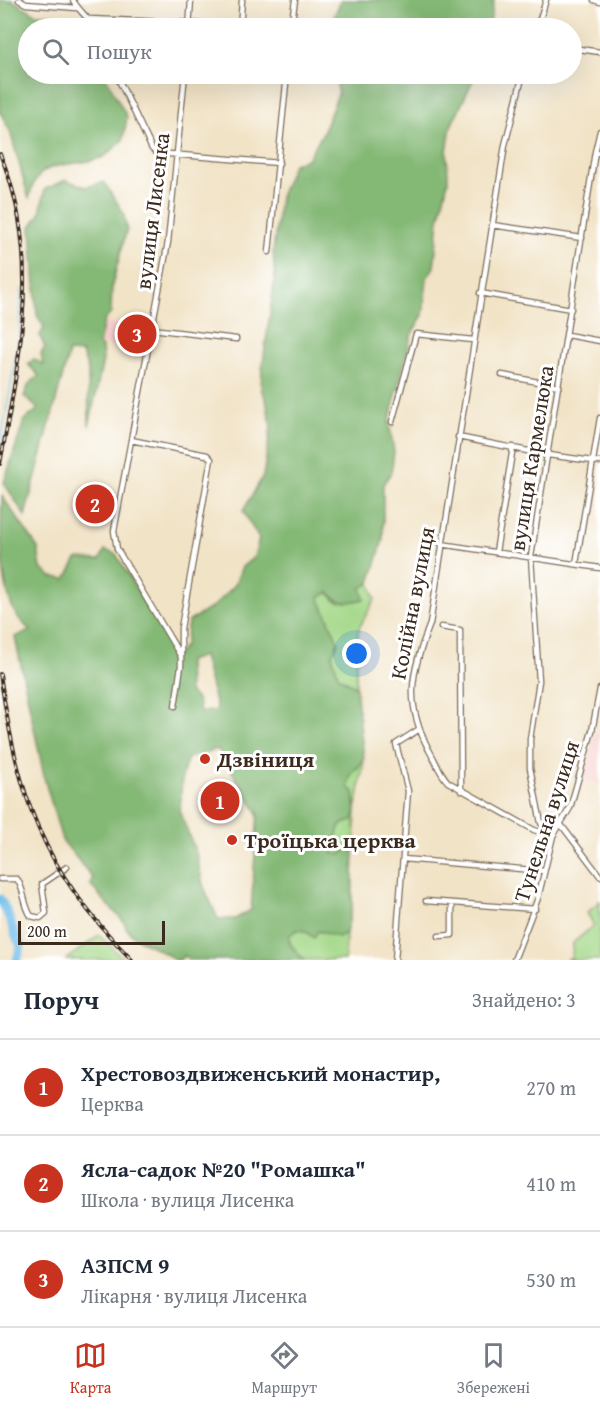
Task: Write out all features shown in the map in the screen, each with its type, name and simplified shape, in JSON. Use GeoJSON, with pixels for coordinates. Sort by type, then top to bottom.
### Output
{"type":"FeatureCollection","features":[{"type":"Feature","properties":{"kind":"street"},"geometry":{"type":"LineString","coordinates":[[19,0],[26,4],[77,8]]}},
{"type":"Feature","properties":{"kind":"street"},"geometry":{"type":"LineString","coordinates":[[73,0],[77,8],[88,18]]}},
{"type":"Feature","properties":{"kind":"street"},"geometry":{"type":"LineString","coordinates":[[190,18],[191,0]]}},
{"type":"Feature","properties":{"kind":"street"},"geometry":{"type":"LineString","coordinates":[[240,18],[242,0]]}},
{"type":"Feature","properties":{"kind":"street"},"geometry":{"type":"LineString","coordinates":[[292,18],[295,0]]}},
{"type":"Feature","properties":{"kind":"street"},"geometry":{"type":"LineString","coordinates":[[540,18],[546,0]]}},
{"type":"Feature","properties":{"kind":"street"},"geometry":{"type":"LineString","coordinates":[[594,0],[600,2]]}},
{"type":"Feature","properties":{"kind":"street"},"geometry":{"type":"LineString","coordinates":[[582,49],[600,52]]}},
{"type":"Feature","properties":{"kind":"street"},"geometry":{"type":"LineString","coordinates":[[121,84],[152,149],[157,153],[279,163]]}},
{"type":"Feature","properties":{"kind":"street","name":"вулиця Лисенка"},"geometry":{"type":"LineString","coordinates":[[180,655],[117,549],[114,531],[168,242],[184,84]]}},
{"type":"Feature","properties":{"kind":"street"},"geometry":{"type":"LineString","coordinates":[[269,252],[286,84]]}},
{"type":"Feature","properties":{"kind":"street","name":"Колійна вулиця"},"geometry":{"type":"LineString","coordinates":[[520,84],[505,145],[429,624],[412,672],[412,698],[418,730],[438,771],[461,791],[534,830],[553,836]]}},
{"type":"Feature","properties":{"kind":"street","name":"вулиця Кармелюка"},"geometry":{"type":"LineString","coordinates":[[553,836],[541,824],[530,768],[530,739],[539,681],[531,557],[600,131]]}},
{"type":"Feature","properties":{"kind":"street"},"geometry":{"type":"LineString","coordinates":[[492,225],[582,238]]}},
{"type":"Feature","properties":{"kind":"street"},"geometry":{"type":"LineString","coordinates":[[480,293],[571,309]]}},
{"type":"Feature","properties":{"kind":"street"},"geometry":{"type":"LineString","coordinates":[[152,329],[236,339]]}},
{"type":"Feature","properties":{"kind":"street"},"geometry":{"type":"LineString","coordinates":[[392,422],[416,334],[473,340]]}},
{"type":"Feature","properties":{"kind":"street"},"geometry":{"type":"LineString","coordinates":[[567,336],[600,341]]}},
{"type":"Feature","properties":{"kind":"street"},"geometry":{"type":"LineString","coordinates":[[502,375],[559,386]]}},
{"type":"Feature","properties":{"kind":"street"},"geometry":{"type":"LineString","coordinates":[[576,564],[600,418]]}},
{"type":"Feature","properties":{"kind":"street"},"geometry":{"type":"LineString","coordinates":[[458,437],[548,455],[600,462]]}},
{"type":"Feature","properties":{"kind":"street"},"geometry":{"type":"LineString","coordinates":[[131,440],[207,455],[211,459],[181,628],[181,666],[175,706]]}},
{"type":"Feature","properties":{"kind":"street"},"geometry":{"type":"LineString","coordinates":[[496,552],[513,447]]}},
{"type":"Feature","properties":{"kind":"street"},"geometry":{"type":"LineString","coordinates":[[441,544],[600,568]]}},
{"type":"Feature","properties":{"kind":"street"},"geometry":{"type":"LineString","coordinates":[[441,627],[460,630],[461,791]]}},
{"type":"Feature","properties":{"kind":"street","name":"Тунельна вулиця"},"geometry":{"type":"LineString","coordinates":[[514,960],[535,909],[553,836],[562,826],[592,731],[600,689]]}},
{"type":"Feature","properties":{"kind":"street"},"geometry":{"type":"LineString","coordinates":[[395,960],[408,791],[396,744],[418,730]]}},
{"type":"Feature","properties":{"kind":"street"},"geometry":{"type":"LineString","coordinates":[[592,731],[600,731]]}},
{"type":"Feature","properties":{"kind":"street"},"geometry":{"type":"LineString","coordinates":[[562,826],[600,876]]}},
{"type":"Feature","properties":{"kind":"street"},"geometry":{"type":"LineString","coordinates":[[403,859],[544,871]]}},
{"type":"Feature","properties":{"kind":"street"},"geometry":{"type":"LineString","coordinates":[[1,879],[17,879],[23,887],[28,912],[31,916],[40,918],[46,913],[42,884],[67,867]]}},
{"type":"Feature","properties":{"kind":"street"},"geometry":{"type":"LineString","coordinates":[[426,901],[535,909]]}},
{"type":"Feature","properties":{"kind":"street"},"geometry":{"type":"LineString","coordinates":[[439,936],[452,934],[452,903]]}},
{"type":"Feature","properties":{"kind":"shaded area"},"geometry":{"type":"Polygon","coordinates":[[[105,322],[145,330],[141,352],[100,344],[105,322]]]}},
{"type":"Feature","properties":{"kind":"shaded area"},"geometry":{"type":"Polygon","coordinates":[[[82,485],[116,491],[109,526],[74,516],[82,485]]]}},
{"type":"Feature","properties":{"kind":"shaded area"},"geometry":{"type":"Polygon","coordinates":[[[600,733],[600,784],[583,780],[595,734],[600,733]]]}},
{"type":"Feature","properties":{"kind":"green space"},"geometry":{"type":"Polygon","coordinates":[[[0,0],[12,0],[36,14],[57,15],[60,18],[18,18],[18,84],[109,84],[127,117],[123,140],[110,153],[94,160],[49,168],[34,184],[29,199],[10,131],[0,112],[0,0]]]}},
{"type":"Feature","properties":{"kind":"green space"},"geometry":{"type":"Polygon","coordinates":[[[341,0],[494,0],[491,18],[334,17],[341,0]]]}},
{"type":"Feature","properties":{"kind":"green space"},"geometry":{"type":"Polygon","coordinates":[[[337,84],[471,84],[451,126],[447,151],[448,181],[439,220],[434,267],[427,278],[423,315],[412,333],[389,422],[394,452],[391,473],[383,484],[383,540],[370,583],[361,588],[364,599],[344,602],[336,599],[329,592],[319,597],[338,642],[332,655],[338,676],[356,687],[364,760],[350,776],[348,787],[354,792],[356,811],[353,820],[339,826],[333,854],[342,854],[348,846],[354,852],[352,908],[346,933],[339,937],[318,931],[314,938],[305,931],[296,930],[289,936],[290,944],[304,960],[189,960],[184,955],[180,960],[174,960],[138,939],[127,929],[124,922],[91,886],[92,877],[62,840],[45,781],[15,637],[30,631],[15,613],[6,587],[1,539],[2,496],[38,548],[41,568],[52,577],[66,579],[77,559],[100,560],[105,550],[116,554],[176,656],[185,645],[188,622],[214,606],[234,586],[242,567],[254,557],[259,539],[243,511],[263,476],[271,427],[266,399],[261,389],[275,277],[273,252],[280,197],[293,164],[307,159],[322,135],[338,94],[337,84]],[[203,656],[188,661],[189,692],[198,701],[200,713],[217,710],[203,656]],[[218,749],[188,758],[182,776],[180,812],[196,853],[203,885],[218,919],[235,919],[251,910],[258,813],[218,749]]]}},
{"type":"Feature","properties":{"kind":"green space"},"geometry":{"type":"Polygon","coordinates":[[[66,180],[86,187],[104,182],[123,212],[127,229],[112,285],[111,313],[104,321],[99,344],[102,347],[103,360],[89,426],[88,370],[82,353],[69,352],[25,516],[4,483],[24,421],[38,409],[24,396],[29,384],[39,376],[28,364],[34,359],[43,365],[41,353],[45,348],[40,336],[44,327],[37,315],[31,227],[40,214],[45,189],[66,180]]]}},
{"type":"Feature","properties":{"kind":"green space"},"geometry":{"type":"Polygon","coordinates":[[[370,583],[375,599],[359,628],[356,647],[362,658],[356,661],[356,687],[338,676],[332,655],[338,642],[319,597],[329,592],[334,600],[340,602],[361,593],[361,588],[370,583]]]}},
{"type":"Feature","properties":{"kind":"green space"},"geometry":{"type":"Polygon","coordinates":[[[364,760],[356,811],[354,852],[348,846],[342,854],[333,855],[339,826],[353,820],[354,792],[348,787],[350,776],[364,760]]]}},
{"type":"Feature","properties":{"kind":"green space"},"geometry":{"type":"Polygon","coordinates":[[[600,901],[600,960],[566,960],[572,957],[573,943],[594,925],[587,913],[600,901]]]}},
{"type":"Feature","properties":{"kind":"green space"},"geometry":{"type":"Polygon","coordinates":[[[296,930],[318,931],[339,937],[346,933],[345,960],[304,960],[290,944],[289,936],[296,930]]]}},
{"type":"Feature","properties":{"kind":"green space"},"geometry":{"type":"Polygon","coordinates":[[[99,935],[125,960],[66,960],[99,935]]]}},
{"type":"Feature","properties":{"kind":"waterway"},"geometry":{"type":"LineString","coordinates":[[0,445],[20,336],[22,289]]}},
{"type":"Feature","properties":{"kind":"waterway"},"geometry":{"type":"LineString","coordinates":[[0,899],[21,946],[17,960]]}},
{"type":"Feature","properties":{"kind":"railway"},"geometry":{"type":"LineString","coordinates":[[0,154],[13,192],[21,230],[24,269],[20,347],[0,464]]}},
{"type":"Feature","properties":{"kind":"railway"},"geometry":{"type":"LineString","coordinates":[[0,674],[16,759],[39,829],[55,862],[76,894],[132,960]]}},
{"type":"Feature","properties":{"kind":"place","name":"АЗПСМ 9"},"geometry":{"type":"Point","coordinates":[137,334]}},
{"type":"Feature","properties":{"kind":"place","name":"Ясла-садок №20 \"Ромашка\""},"geometry":{"type":"Point","coordinates":[95,504]}},
{"type":"Feature","properties":{"kind":"place","name":"Дзвіниця"},"geometry":{"type":"Point","coordinates":[205,759]}},
{"type":"Feature","properties":{"kind":"place","name":"Хрестовоздвиженський монастир,"},"geometry":{"type":"Point","coordinates":[220,801]}},
{"type":"Feature","properties":{"kind":"place","name":"Троїцька церква"},"geometry":{"type":"Point","coordinates":[232,840]}}]}
